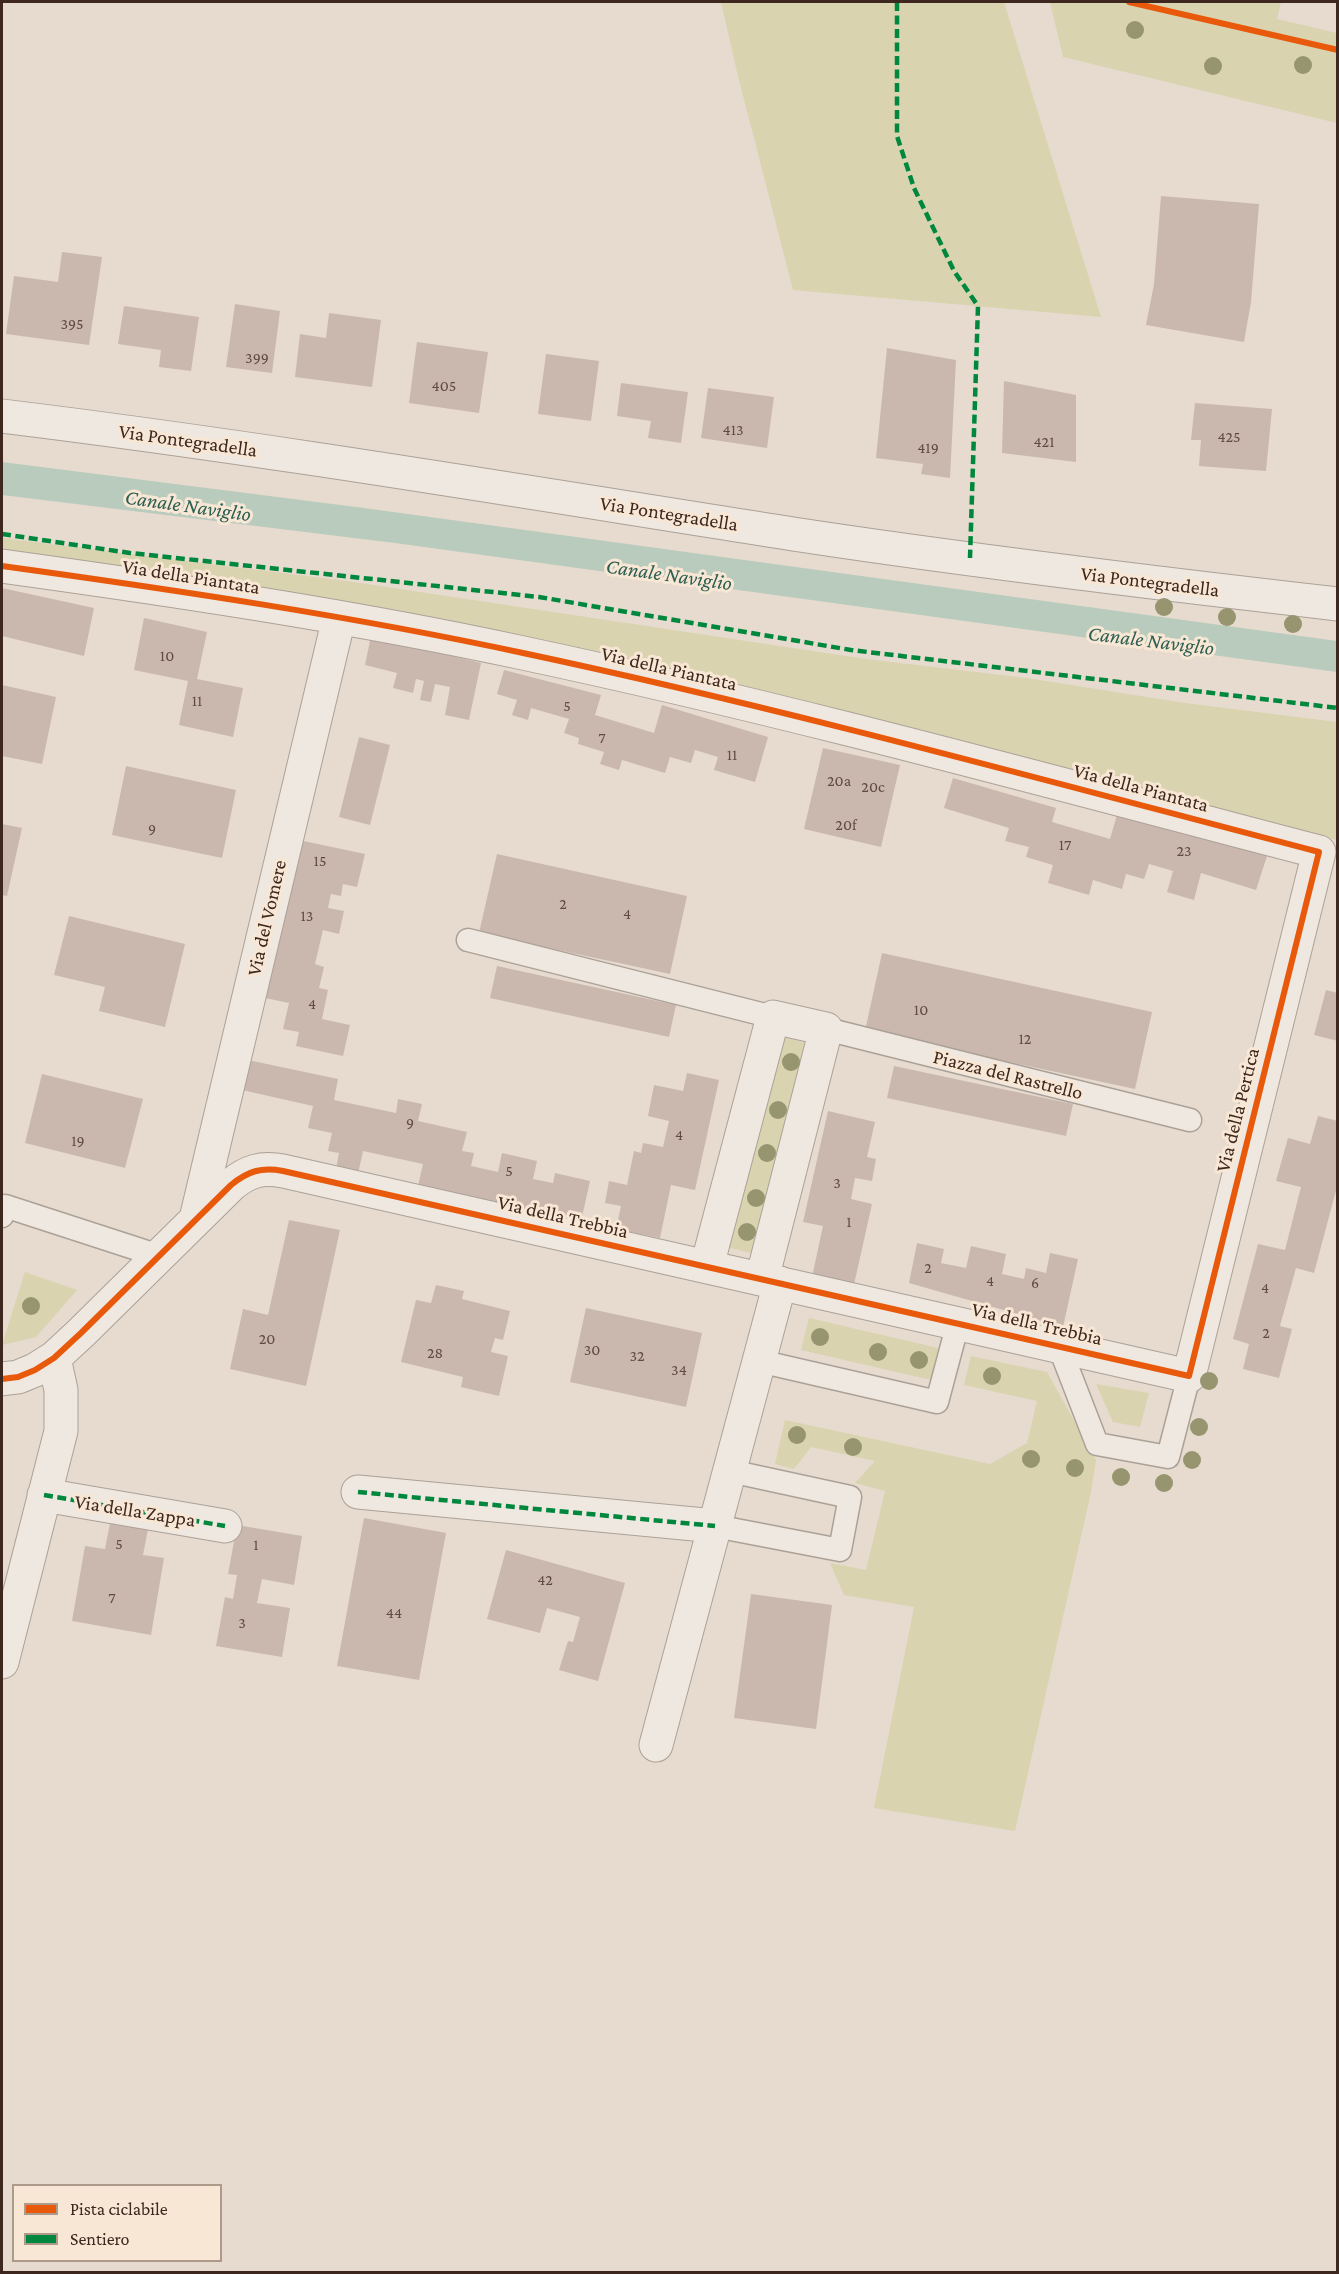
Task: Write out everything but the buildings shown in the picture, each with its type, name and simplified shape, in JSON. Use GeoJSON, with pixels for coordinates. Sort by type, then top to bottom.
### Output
{"type":"FeatureCollection","features":[{"type":"Feature","properties":{"kind":"street","name":"Via Pontegradella"},"geometry":{"type":"LineString","coordinates":[[2,416],[81,425],[454,480],[817,537],[1338,604]]}},
{"type":"Feature","properties":{"kind":"street","name":"Via della Piantata"},"geometry":{"type":"LineString","coordinates":[[2,566],[134,584],[339,618],[521,652],[798,715],[1319,852]]}},
{"type":"Feature","properties":{"kind":"street","name":"Via del Vomere"},"geometry":{"type":"LineString","coordinates":[[196,1219],[339,618]]}},
{"type":"Feature","properties":{"kind":"street","name":"Via della Pertica"},"geometry":{"type":"LineString","coordinates":[[1189,1376],[1319,852]]}},
{"type":"Feature","properties":{"kind":"street","name":"Piazza del Rastrello"},"geometry":{"type":"LineString","coordinates":[[773,1017],[826,1029]]}},
{"type":"Feature","properties":{"kind":"street"},"geometry":{"type":"LineString","coordinates":[[707,1266],[773,1017]]}},
{"type":"Feature","properties":{"kind":"street"},"geometry":{"type":"LineString","coordinates":[[656,1745],[759,1361],[771,1281],[826,1029]]}},
{"type":"Feature","properties":{"kind":"street","name":"Via della Trebbia"},"geometry":{"type":"LineString","coordinates":[[2,1379],[18,1377],[54,1358],[241,1177],[250,1171],[270,1169],[1189,1376]]}},
{"type":"Feature","properties":{"kind":"street"},"geometry":{"type":"LineString","coordinates":[[2,1662],[61,1431],[62,1410],[54,1358]]}},
{"type":"Feature","properties":{"kind":"street"},"geometry":{"type":"LineString","coordinates":[[358,1492],[715,1526]]}},
{"type":"Feature","properties":{"kind":"street","name":"Via della Zappa"},"geometry":{"type":"LineString","coordinates":[[44,1496],[225,1526]]}},
{"type":"Feature","properties":{"kind":"lane","name":"Piazza del Rastrello"},"geometry":{"type":"LineString","coordinates":[[468,940],[773,1017]]}},
{"type":"Feature","properties":{"kind":"lane","name":"Piazza del Rastrello"},"geometry":{"type":"LineString","coordinates":[[826,1029],[1190,1120]]}},
{"type":"Feature","properties":{"kind":"lane"},"geometry":{"type":"LineString","coordinates":[[2,1216],[5,1206],[159,1256]]}},
{"type":"Feature","properties":{"kind":"lane"},"geometry":{"type":"LineString","coordinates":[[759,1361],[937,1402],[958,1323]]}},
{"type":"Feature","properties":{"kind":"lane"},"geometry":{"type":"LineString","coordinates":[[1059,1346],[1097,1444],[1168,1457],[1189,1376]]}},
{"type":"Feature","properties":{"kind":"lane"},"geometry":{"type":"LineString","coordinates":[[715,1526],[840,1550],[850,1497],[730,1471]]}},
{"type":"Feature","properties":{"kind":"shaded area"},"geometry":{"type":"Polygon","coordinates":[[[721,2],[1004,2],[1101,317],[793,290],[721,2]]]}},
{"type":"Feature","properties":{"kind":"shaded area"},"geometry":{"type":"Polygon","coordinates":[[[1050,2],[1281,2],[1277,19],[1337,33],[1337,123],[1063,57],[1050,2]]]}},
{"type":"Feature","properties":{"kind":"shaded area"},"geometry":{"type":"Polygon","coordinates":[[[2,538],[347,581],[866,659],[1027,678],[1185,703],[1337,722],[1337,840],[1014,756],[402,611],[2,553],[2,538]]]}},
{"type":"Feature","properties":{"kind":"shaded area"},"geometry":{"type":"Polygon","coordinates":[[[780,1036],[813,1045],[759,1255],[726,1247],[780,1036]]]}},
{"type":"Feature","properties":{"kind":"shaded area"},"geometry":{"type":"Polygon","coordinates":[[[25,1272],[77,1290],[36,1337],[2,1345],[25,1272]]]}},
{"type":"Feature","properties":{"kind":"shaded area"},"geometry":{"type":"Polygon","coordinates":[[[809,1318],[938,1348],[931,1380],[801,1350],[809,1318]]]}},
{"type":"Feature","properties":{"kind":"shaded area"},"geometry":{"type":"Polygon","coordinates":[[[971,1356],[1047,1372],[1096,1460],[1091,1492],[1015,1831],[874,1808],[914,1607],[844,1595],[830,1563],[866,1570],[885,1491],[855,1483],[875,1461],[811,1447],[794,1469],[775,1464],[785,1420],[990,1464],[1027,1443],[1037,1401],[964,1385],[971,1356]]]}},
{"type":"Feature","properties":{"kind":"shaded area"},"geometry":{"type":"Polygon","coordinates":[[[1096,1384],[1149,1393],[1140,1427],[1113,1422],[1096,1384]]]}},
{"type":"Feature","properties":{"kind":"water","name":"Canale Naviglio"},"geometry":{"type":"Polygon","coordinates":[[[2,462],[364,508],[1337,641],[1337,672],[395,543],[2,495],[2,462]]]}},
{"type":"Feature","properties":{"kind":"marked path"},"geometry":{"type":"LineString","coordinates":[[897,2],[897,136],[914,188],[954,271],[978,306],[970,558]]}},
{"type":"Feature","properties":{"kind":"marked path"},"geometry":{"type":"LineString","coordinates":[[2,534],[130,553],[539,597],[851,650],[1338,708]]}},
{"type":"Feature","properties":{"kind":"marked path"},"geometry":{"type":"LineString","coordinates":[[358,1492],[715,1526]]}},
{"type":"Feature","properties":{"kind":"marked path"},"geometry":{"type":"LineString","coordinates":[[44,1495],[225,1526]]}},
{"type":"Feature","properties":{"kind":"cycle path"},"geometry":{"type":"LineString","coordinates":[[1129,2],[1338,50]]}},
{"type":"Feature","properties":{"kind":"cycle path"},"geometry":{"type":"LineString","coordinates":[[2,566],[263,605],[394,627],[523,653],[723,698],[1319,852],[1189,1376],[283,1171],[261,1170],[249,1173],[231,1185],[54,1358],[18,1377],[2,1379]]}}]}
